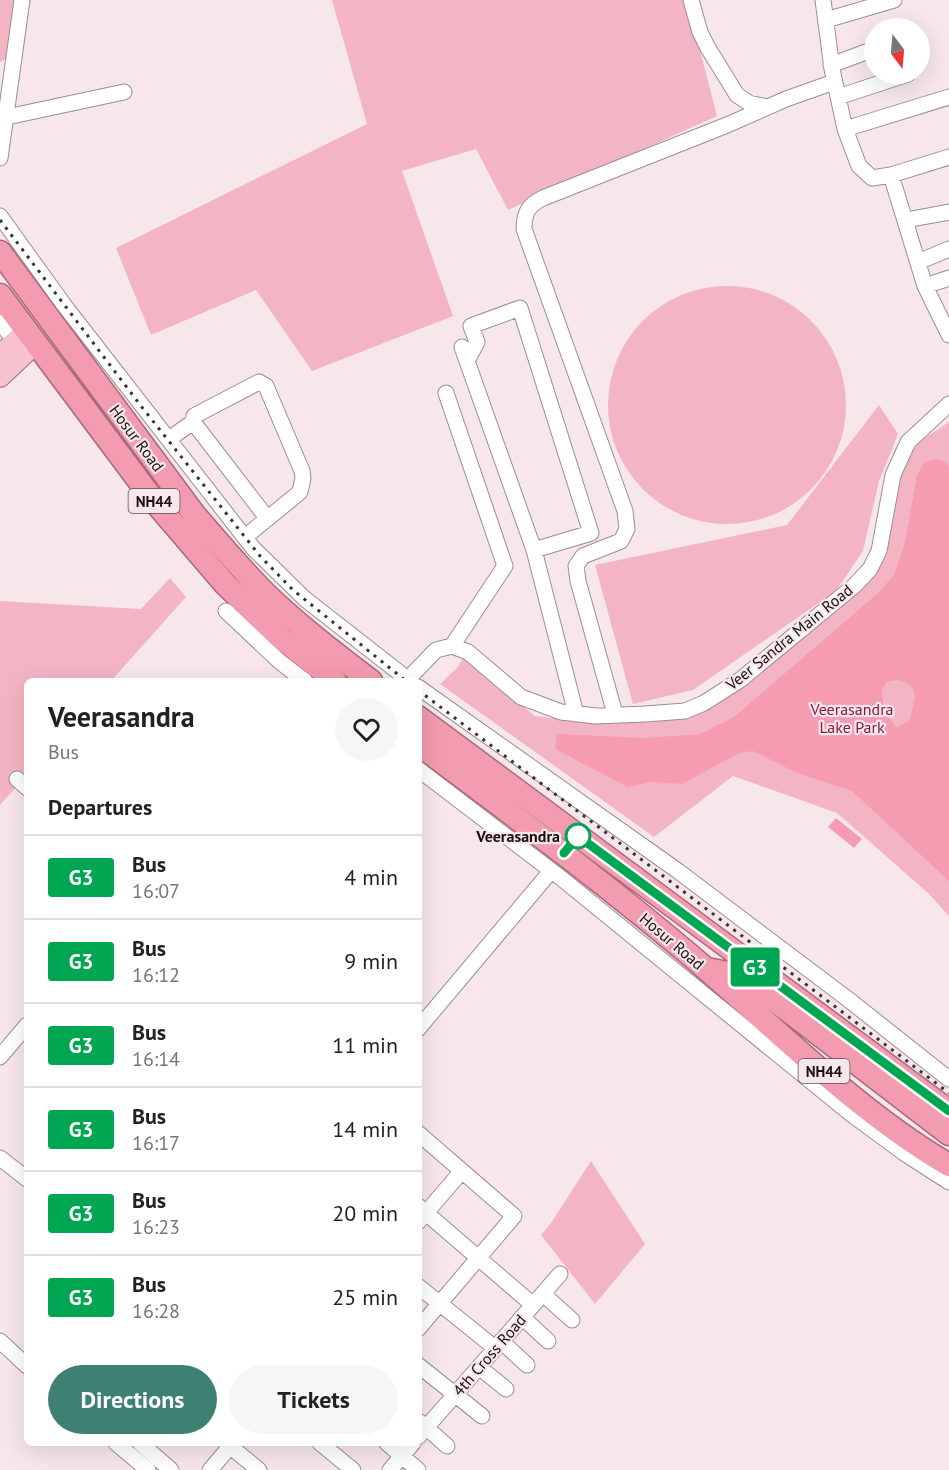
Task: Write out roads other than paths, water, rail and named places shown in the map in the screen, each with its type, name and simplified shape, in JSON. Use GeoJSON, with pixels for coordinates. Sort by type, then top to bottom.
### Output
{"type":"FeatureCollection","features":[{"type":"Feature","properties":{"kind":"highway","name":"Hosur Road"},"geometry":{"type":"LineString","coordinates":[[0,252],[194,514],[217,541],[278,605],[321,643],[367,678]]}},
{"type":"Feature","properties":{"kind":"highway","name":"Hosur Road"},"geometry":{"type":"LineString","coordinates":[[0,295],[26,342],[154,501],[232,604],[280,637],[331,678]]}},
{"type":"Feature","properties":{"kind":"highway","name":"Hosur Road"},"geometry":{"type":"LineString","coordinates":[[422,721],[564,853],[949,1111]]}},
{"type":"Feature","properties":{"kind":"highway","name":"Hosur Road"},"geometry":{"type":"LineString","coordinates":[[422,747],[564,853],[706,969],[716,992],[889,1127],[949,1165]]}},
{"type":"Feature","properties":{"kind":"highway"},"geometry":{"type":"LineString","coordinates":[[706,969],[742,976],[949,1134]]}},
{"type":"Feature","properties":{"kind":"main road"},"geometry":{"type":"LineString","coordinates":[[0,355],[26,342]]}},
{"type":"Feature","properties":{"kind":"main road"},"geometry":{"type":"LineString","coordinates":[[0,377],[26,342]]}},
{"type":"Feature","properties":{"kind":"street"},"geometry":{"type":"LineString","coordinates":[[0,158],[22,0]]}},
{"type":"Feature","properties":{"kind":"street"},"geometry":{"type":"LineString","coordinates":[[691,0],[700,32],[737,95],[749,103],[767,107]]}},
{"type":"Feature","properties":{"kind":"street"},"geometry":{"type":"LineString","coordinates":[[823,0],[836,90],[845,129],[859,166],[872,178],[891,175],[949,157]]}},
{"type":"Feature","properties":{"kind":"street"},"geometry":{"type":"LineString","coordinates":[[826,20],[894,0]]}},
{"type":"Feature","properties":{"kind":"street"},"geometry":{"type":"LineString","coordinates":[[831,65],[864,53]]}},
{"type":"Feature","properties":{"kind":"street"},"geometry":{"type":"LineString","coordinates":[[615,714],[578,581],[576,566],[583,556],[621,541],[627,529],[626,511],[524,229],[527,208],[543,198],[767,107],[864,84]]}},
{"type":"Feature","properties":{"kind":"street"},"geometry":{"type":"LineString","coordinates":[[7,117],[124,92]]}},
{"type":"Feature","properties":{"kind":"street"},"geometry":{"type":"LineString","coordinates":[[845,129],[949,97]]}},
{"type":"Feature","properties":{"kind":"street"},"geometry":{"type":"LineString","coordinates":[[891,175],[925,286],[949,335]]}},
{"type":"Feature","properties":{"kind":"street"},"geometry":{"type":"LineString","coordinates":[[906,220],[949,212]]}},
{"type":"Feature","properties":{"kind":"street"},"geometry":{"type":"LineString","coordinates":[[0,216],[64,305],[245,537],[305,599],[407,678]]}},
{"type":"Feature","properties":{"kind":"street"},"geometry":{"type":"LineString","coordinates":[[918,262],[949,249]]}},
{"type":"Feature","properties":{"kind":"street"},"geometry":{"type":"LineString","coordinates":[[925,286],[949,278]]}},
{"type":"Feature","properties":{"kind":"street"},"geometry":{"type":"LineString","coordinates":[[534,550],[591,533],[520,308],[471,326],[477,342],[464,354],[534,550],[576,714]]}},
{"type":"Feature","properties":{"kind":"street"},"geometry":{"type":"LineString","coordinates":[[0,322],[26,342]]}},
{"type":"Feature","properties":{"kind":"street"},"geometry":{"type":"LineString","coordinates":[[245,537],[300,492],[303,478],[266,386],[259,382],[194,416],[196,425],[267,518]]}},
{"type":"Feature","properties":{"kind":"street"},"geometry":{"type":"LineString","coordinates":[[415,678],[436,650],[452,646],[506,566],[446,393]]}},
{"type":"Feature","properties":{"kind":"street","name":"Veer Sandra Main Road"},"geometry":{"type":"LineString","coordinates":[[452,646],[468,652],[521,697],[561,712],[596,716],[645,714],[685,711],[704,703],[740,680],[854,586],[870,569],[879,551],[892,475],[908,442],[949,404]]}},
{"type":"Feature","properties":{"kind":"street"},"geometry":{"type":"LineString","coordinates":[[172,443],[196,425]]}},
{"type":"Feature","properties":{"kind":"street"},"geometry":{"type":"LineString","coordinates":[[232,604],[270,653],[301,678]]}},
{"type":"Feature","properties":{"kind":"street"},"geometry":{"type":"LineString","coordinates":[[422,689],[678,871],[949,1079]]}},
{"type":"Feature","properties":{"kind":"street"},"geometry":{"type":"LineString","coordinates":[[422,772],[564,853],[871,1130],[949,1182]]}},
{"type":"Feature","properties":{"kind":"street"},"geometry":{"type":"LineString","coordinates":[[422,1024],[564,853]]}},
{"type":"Feature","properties":{"kind":"street"},"geometry":{"type":"LineString","coordinates":[[0,1057],[24,1029]]}},
{"type":"Feature","properties":{"kind":"street"},"geometry":{"type":"LineString","coordinates":[[422,1136],[514,1216],[422,1324]]}},
{"type":"Feature","properties":{"kind":"street"},"geometry":{"type":"LineString","coordinates":[[0,1158],[24,1177]]}},
{"type":"Feature","properties":{"kind":"street"},"geometry":{"type":"LineString","coordinates":[[422,1213],[462,1171]]}},
{"type":"Feature","properties":{"kind":"street"},"geometry":{"type":"LineString","coordinates":[[422,1215],[478,1258],[572,1320]]}},
{"type":"Feature","properties":{"kind":"street","name":"4th Cross Road"},"geometry":{"type":"LineString","coordinates":[[422,1428],[455,1395],[560,1274]]}},
{"type":"Feature","properties":{"kind":"street"},"geometry":{"type":"LineString","coordinates":[[422,1289],[527,1365]]}},
{"type":"Feature","properties":{"kind":"street"},"geometry":{"type":"LineString","coordinates":[[522,1317],[548,1341]]}},
{"type":"Feature","properties":{"kind":"street"},"geometry":{"type":"LineString","coordinates":[[0,1341],[24,1363]]}},
{"type":"Feature","properties":{"kind":"street"},"geometry":{"type":"LineString","coordinates":[[479,1367],[506,1389]]}},
{"type":"Feature","properties":{"kind":"street"},"geometry":{"type":"LineString","coordinates":[[422,1368],[482,1416]]}},
{"type":"Feature","properties":{"kind":"street"},"geometry":{"type":"LineString","coordinates":[[422,1430],[447,1446]]}},
{"type":"Feature","properties":{"kind":"street"},"geometry":{"type":"LineString","coordinates":[[120,1446],[148,1470]]}},
{"type":"Feature","properties":{"kind":"street"},"geometry":{"type":"LineString","coordinates":[[143,1446],[171,1470]]}},
{"type":"Feature","properties":{"kind":"street"},"geometry":{"type":"LineString","coordinates":[[210,1470],[228,1446]]}},
{"type":"Feature","properties":{"kind":"street"},"geometry":{"type":"LineString","coordinates":[[232,1446],[259,1470]]}},
{"type":"Feature","properties":{"kind":"street"},"geometry":{"type":"LineString","coordinates":[[324,1446],[346,1468]]}},
{"type":"Feature","properties":{"kind":"street"},"geometry":{"type":"LineString","coordinates":[[390,1446],[418,1470]]}},
{"type":"Feature","properties":{"kind":"street"},"geometry":{"type":"LineString","coordinates":[[390,1470],[410,1446]]}},
{"type":"Feature","properties":{"kind":"railway"},"geometry":{"type":"LineString","coordinates":[[0,220],[141,406],[260,556],[293,590],[402,678]]}},
{"type":"Feature","properties":{"kind":"railway"},"geometry":{"type":"LineString","coordinates":[[422,693],[949,1093]]}},
{"type":"Feature","properties":{"kind":"place","name":"Veerasandra"},"geometry":{"type":"Point","coordinates":[578,836]}},
{"type":"Feature","properties":{"kind":"park label","name":"Veerasandra Lake Park"},"geometry":{"type":"Point","coordinates":[852,718]}}]}
